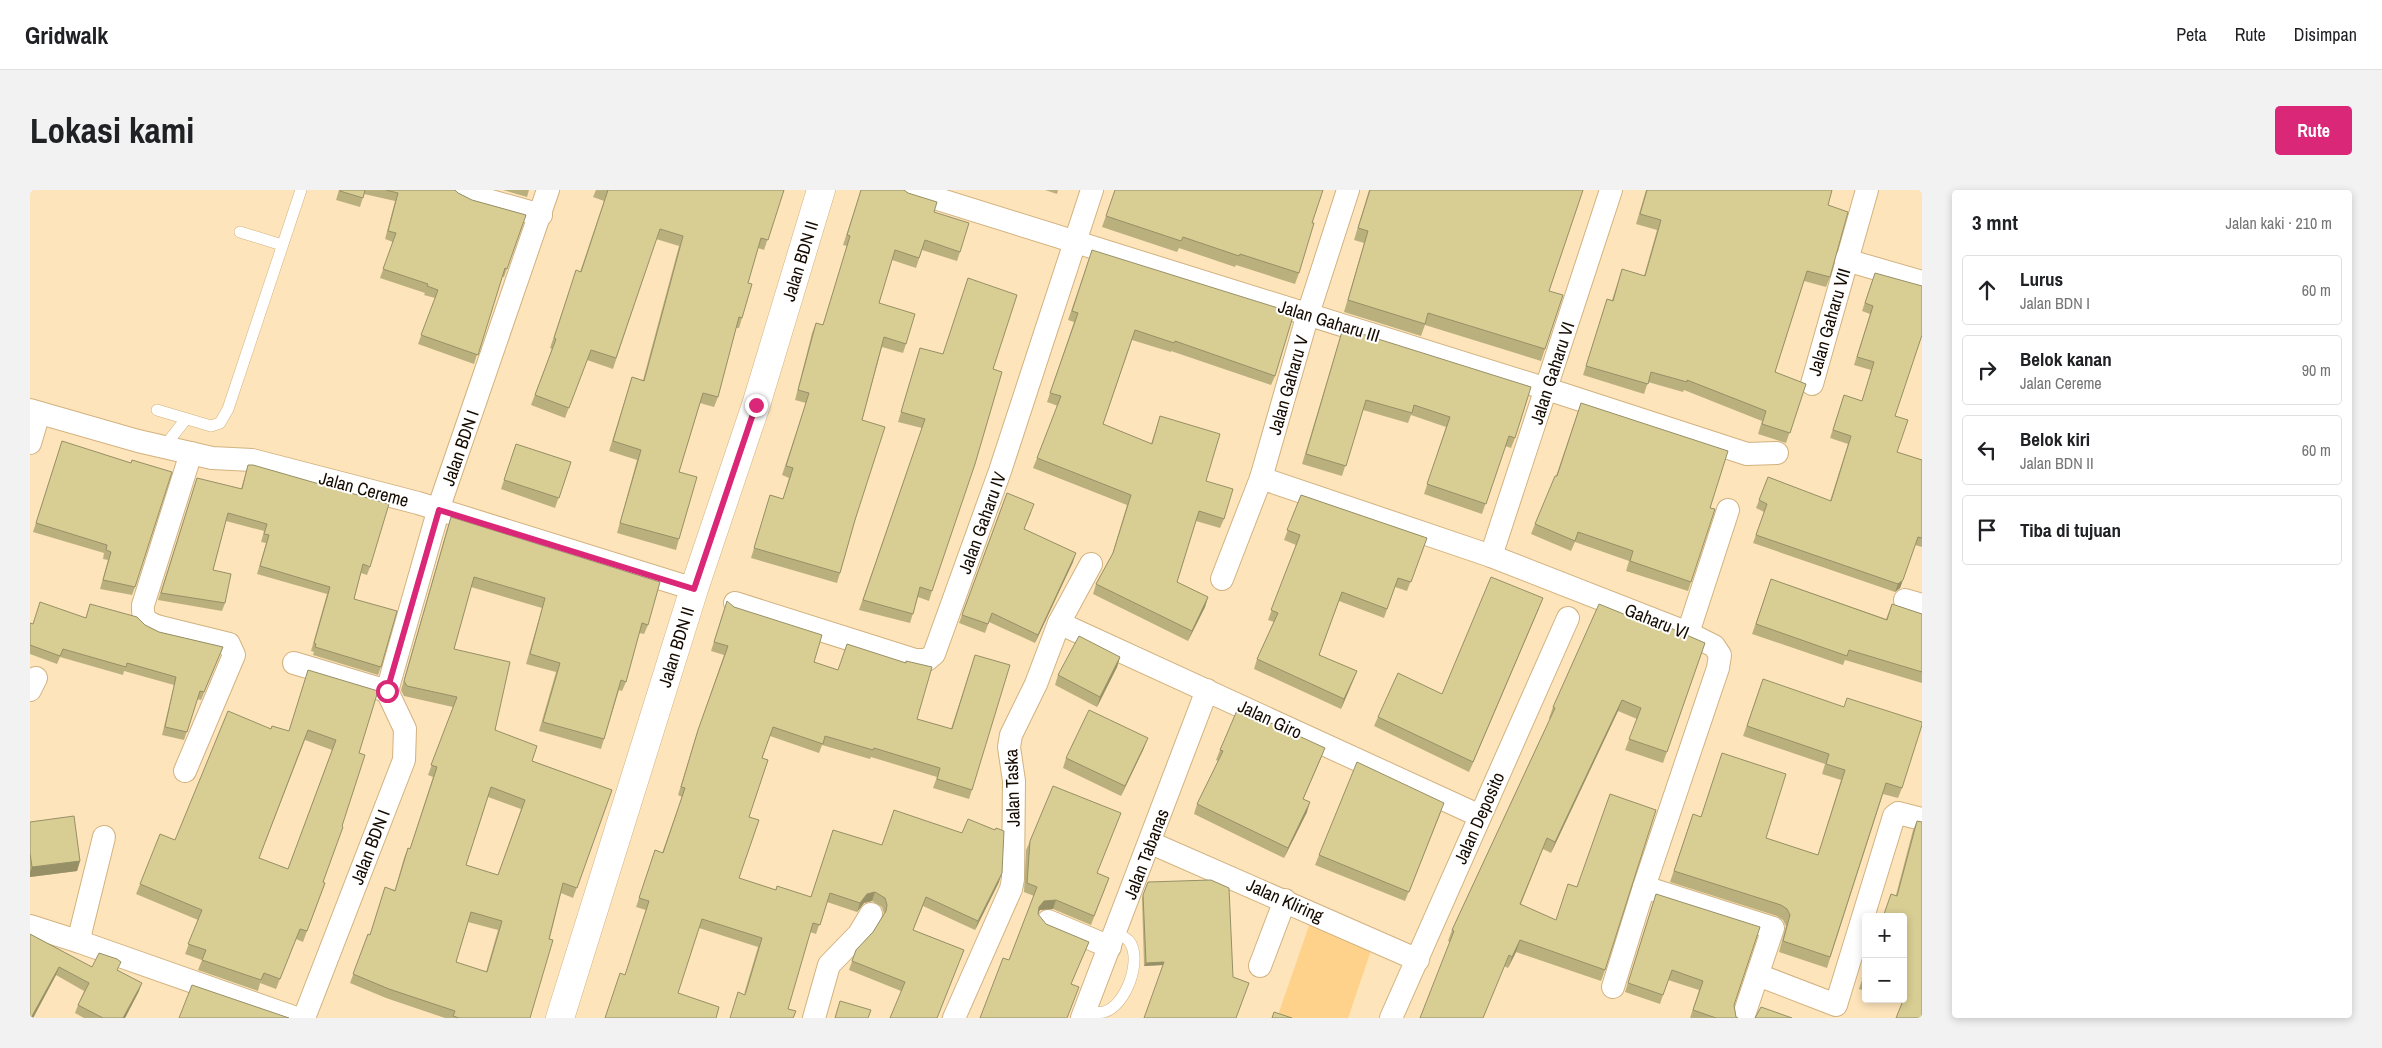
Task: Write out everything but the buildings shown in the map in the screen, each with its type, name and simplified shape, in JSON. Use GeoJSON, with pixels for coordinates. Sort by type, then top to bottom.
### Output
{"type":"FeatureCollection","features":[{"type":"Feature","properties":{"kind":"street"},"geometry":{"type":"LineString","coordinates":[[461,190],[473,196],[541,215]]}},
{"type":"Feature","properties":{"kind":"street","name":"Jalan BDN I"},"geometry":{"type":"LineString","coordinates":[[304,1018],[404,760],[405,729],[387,691],[439,510],[548,190]]}},
{"type":"Feature","properties":{"kind":"street","name":"Jalan BDN II"},"geometry":{"type":"LineString","coordinates":[[560,1018],[694,589],[756,405],[821,190]]}},
{"type":"Feature","properties":{"kind":"street","name":"Jalan Gaharu III"},"geometry":{"type":"LineString","coordinates":[[909,190],[1308,314],[1747,454],[1777,453]]}},
{"type":"Feature","properties":{"kind":"street","name":"Jalan Gaharu IV"},"geometry":{"type":"LineString","coordinates":[[735,603],[915,660],[931,658],[1000,471],[1092,190]]}},
{"type":"Feature","properties":{"kind":"street","name":"Jalan Gaharu V"},"geometry":{"type":"LineString","coordinates":[[1222,579],[1261,478],[1308,314],[1348,190]]}},
{"type":"Feature","properties":{"kind":"street","name":"Jalan Gaharu VI"},"geometry":{"type":"LineString","coordinates":[[1491,556],[1612,190]]}},
{"type":"Feature","properties":{"kind":"street","name":"Jalan Gaharu VII"},"geometry":{"type":"LineString","coordinates":[[1812,384],[1867,190]]}},
{"type":"Feature","properties":{"kind":"street","name":"Jalan Gaharu VII"},"geometry":{"type":"LineString","coordinates":[[1846,260],[1922,282]]}},
{"type":"Feature","properties":{"kind":"street"},"geometry":{"type":"LineString","coordinates":[[30,443],[35,411]]}},
{"type":"Feature","properties":{"kind":"street","name":"Jalan Cereme"},"geometry":{"type":"LineString","coordinates":[[35,411],[111,435],[212,458],[252,460],[439,510],[694,589]]}},
{"type":"Feature","properties":{"kind":"street"},"geometry":{"type":"LineString","coordinates":[[185,771],[234,655],[229,644],[160,627],[149,623],[143,615],[143,605],[191,453]]}},
{"type":"Feature","properties":{"kind":"street","name":"Gaharu VI"},"geometry":{"type":"LineString","coordinates":[[1261,478],[1491,556],[1688,633],[1714,646],[1720,656],[1719,662],[1644,887],[1614,987]]}},
{"type":"Feature","properties":{"kind":"street"},"geometry":{"type":"LineString","coordinates":[[1688,633],[1728,510]]}},
{"type":"Feature","properties":{"kind":"street","name":"Jalan Taska"},"geometry":{"type":"LineString","coordinates":[[954,1018],[1011,889],[1014,871],[1014,781],[1010,741],[1059,623],[1091,564]]}},
{"type":"Feature","properties":{"kind":"street","name":"Jalan Deposito"},"geometry":{"type":"LineString","coordinates":[[1391,1018],[1568,618]]}},
{"type":"Feature","properties":{"kind":"street","name":"Jalan Giro"},"geometry":{"type":"LineString","coordinates":[[1059,623],[1480,816]]}},
{"type":"Feature","properties":{"kind":"street"},"geometry":{"type":"LineString","coordinates":[[294,663],[387,691]]}},
{"type":"Feature","properties":{"kind":"street","name":"Jalan Tabanas"},"geometry":{"type":"LineString","coordinates":[[1083,1015],[1151,843],[1207,690]]}},
{"type":"Feature","properties":{"kind":"street"},"geometry":{"type":"LineString","coordinates":[[1758,975],[1836,1005],[1895,814],[1898,813],[1922,819]]}},
{"type":"Feature","properties":{"kind":"street"},"geometry":{"type":"LineString","coordinates":[[80,942],[81,930],[104,837]]}},
{"type":"Feature","properties":{"kind":"street","name":"Jalan Kliring"},"geometry":{"type":"LineString","coordinates":[[1151,843],[1286,900],[1418,960]]}},
{"type":"Feature","properties":{"kind":"street"},"geometry":{"type":"LineString","coordinates":[[1644,887],[1771,926],[1773,931],[1742,1018]]}},
{"type":"Feature","properties":{"kind":"street"},"geometry":{"type":"LineString","coordinates":[[1260,966],[1286,900]]}},
{"type":"Feature","properties":{"kind":"street"},"geometry":{"type":"LineString","coordinates":[[814,1018],[829,965],[859,934],[871,914]]}},
{"type":"Feature","properties":{"kind":"street"},"geometry":{"type":"LineString","coordinates":[[1048,921],[1113,940]]}},
{"type":"Feature","properties":{"kind":"street"},"geometry":{"type":"LineString","coordinates":[[30,926],[80,942],[263,1013],[296,1018]]}},
{"type":"Feature","properties":{"kind":"lane"},"geometry":{"type":"LineString","coordinates":[[156,410],[211,426],[220,423],[228,409],[301,190]]}},
{"type":"Feature","properties":{"kind":"lane"},"geometry":{"type":"LineString","coordinates":[[240,232],[282,245]]}},
{"type":"Feature","properties":{"kind":"lane"},"geometry":{"type":"LineString","coordinates":[[164,447],[186,419]]}},
{"type":"Feature","properties":{"kind":"lane"},"geometry":{"type":"LineString","coordinates":[[1083,1015],[1106,1012],[1119,1001],[1131,982],[1135,956],[1129,941],[1113,940]]}},
{"type":"Feature","properties":{"kind":"shaded area"},"geometry":{"type":"Polygon","coordinates":[[[1312,917],[1375,939],[1348,1018],[1277,1018],[1312,917]]]}},
{"type":"Feature","properties":{"kind":"route"},"geometry":{"type":"LineString","coordinates":[[387,691],[439,510],[694,589],[756,405]]}}]}
